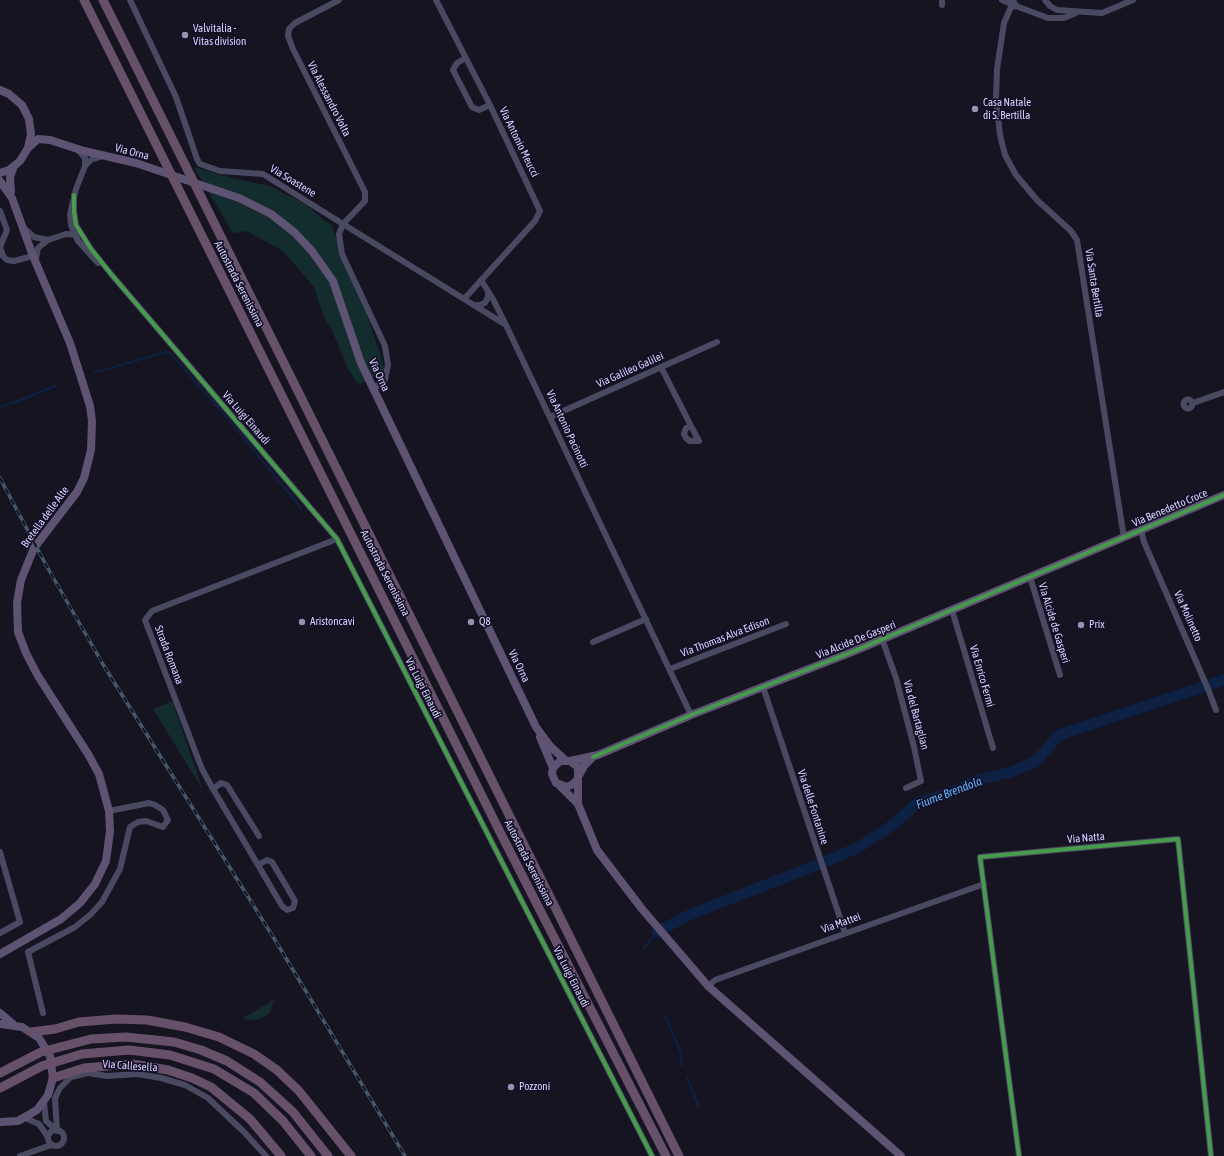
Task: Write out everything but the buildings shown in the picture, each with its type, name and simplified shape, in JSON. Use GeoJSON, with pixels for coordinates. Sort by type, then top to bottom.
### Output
{"type":"FeatureCollection","features":[{"type":"Feature","properties":{"kind":"highway","name":"Autostrada Serenissima"},"geometry":{"type":"LineString","coordinates":[[84,0],[508,848],[666,1156]]}},
{"type":"Feature","properties":{"kind":"highway","name":"Autostrada Serenissima"},"geometry":{"type":"LineString","coordinates":[[103,0],[679,1156]]}},
{"type":"Feature","properties":{"kind":"highway"},"geometry":{"type":"LineString","coordinates":[[31,1032],[55,1029],[79,1022],[116,1019],[147,1020],[185,1027],[220,1037],[254,1054],[277,1070],[299,1091],[351,1156]]}},
{"type":"Feature","properties":{"kind":"highway"},"geometry":{"type":"LineString","coordinates":[[0,1073],[45,1050],[91,1039],[126,1036],[174,1042],[201,1050],[227,1061],[260,1082],[293,1112],[328,1156]]}},
{"type":"Feature","properties":{"kind":"highway"},"geometry":{"type":"LineString","coordinates":[[0,1088],[42,1066],[82,1054],[129,1050],[170,1055],[214,1069],[254,1093],[283,1121],[311,1156]]}},
{"type":"Feature","properties":{"kind":"highway"},"geometry":{"type":"LineString","coordinates":[[53,1075],[84,1068],[134,1064],[168,1070],[192,1078],[211,1087],[250,1119],[281,1156]]}},
{"type":"Feature","properties":{"kind":"main road","name":"Via Orna"},"geometry":{"type":"LineString","coordinates":[[0,90],[16,99],[22,105],[29,119],[37,130],[50,140],[154,170],[239,198],[271,214],[294,232],[312,251],[332,281],[361,363],[536,727],[550,746],[568,760]]}},
{"type":"Feature","properties":{"kind":"main road"},"geometry":{"type":"LineString","coordinates":[[28,148],[31,134],[29,119]]}},
{"type":"Feature","properties":{"kind":"main road"},"geometry":{"type":"LineString","coordinates":[[12,198],[9,181],[15,166],[28,148],[38,139],[50,140]]}},
{"type":"Feature","properties":{"kind":"main road"},"geometry":{"type":"LineString","coordinates":[[0,173],[15,166]]}},
{"type":"Feature","properties":{"kind":"main road","name":"Bretella delle Alte"},"geometry":{"type":"LineString","coordinates":[[0,181],[12,198],[33,256],[70,343],[92,421],[92,442],[86,472],[77,492],[34,548],[28,560],[21,580],[17,603],[18,632],[26,653],[53,701],[88,754],[98,774],[109,811],[110,831],[106,861],[89,893],[80,903],[61,919],[16,943],[0,954]]}},
{"type":"Feature","properties":{"kind":"main road","name":"Via Benedetto Croce"},"geometry":{"type":"LineString","coordinates":[[1124,538],[1224,495]]}},
{"type":"Feature","properties":{"kind":"main road","name":"Via Alcide De Gasperi"},"geometry":{"type":"LineString","coordinates":[[578,778],[593,757],[691,715],[882,640],[1124,538]]}},
{"type":"Feature","properties":{"kind":"main road"},"geometry":{"type":"LineString","coordinates":[[536,727],[553,768],[553,779],[578,804]]}},
{"type":"Feature","properties":{"kind":"main road"},"geometry":{"type":"LineString","coordinates":[[553,768],[560,761],[593,757]]}},
{"type":"Feature","properties":{"kind":"main road"},"geometry":{"type":"LineString","coordinates":[[568,760],[578,767],[578,804],[597,850],[666,938],[708,986],[901,1156]]}},
{"type":"Feature","properties":{"kind":"main road"},"geometry":{"type":"LineString","coordinates":[[560,786],[570,786],[578,778]]}},
{"type":"Feature","properties":{"kind":"main road"},"geometry":{"type":"LineString","coordinates":[[0,1013],[13,1024],[31,1032],[39,1038],[50,1056],[53,1075],[48,1095],[37,1110],[18,1121],[0,1122]]}},
{"type":"Feature","properties":{"kind":"main road"},"geometry":{"type":"LineString","coordinates":[[0,1024],[13,1024]]}},
{"type":"Feature","properties":{"kind":"street","name":"Via Soastene"},"geometry":{"type":"LineString","coordinates":[[130,0],[176,97],[200,164],[220,171],[263,174],[343,224]]}},
{"type":"Feature","properties":{"kind":"street","name":"Via Alessandro Volta"},"geometry":{"type":"LineString","coordinates":[[339,0],[295,23],[289,29],[288,36],[293,50],[365,192],[366,201],[343,224]]}},
{"type":"Feature","properties":{"kind":"street","name":"Via Antonio Meucci"},"geometry":{"type":"LineString","coordinates":[[436,0],[490,105],[540,211],[535,221],[465,298]]}},
{"type":"Feature","properties":{"kind":"street"},"geometry":{"type":"LineString","coordinates":[[1002,0],[1014,3],[1048,18],[1064,18],[1078,12]]}},
{"type":"Feature","properties":{"kind":"street"},"geometry":{"type":"LineString","coordinates":[[1045,0],[1050,6],[1057,10],[1078,12],[1108,12],[1133,0]]}},
{"type":"Feature","properties":{"kind":"street","name":"Via Santa Bertilla"},"geometry":{"type":"LineString","coordinates":[[1014,3],[1004,23],[997,69],[996,98],[1000,135],[1005,155],[1016,175],[1037,200],[1071,231],[1077,240],[1124,538]]}},
{"type":"Feature","properties":{"kind":"street"},"geometry":{"type":"LineString","coordinates":[[466,58],[454,65],[453,70],[472,107],[479,110],[490,105]]}},
{"type":"Feature","properties":{"kind":"street"},"geometry":{"type":"LineString","coordinates":[[75,148],[84,157],[85,166]]}},
{"type":"Feature","properties":{"kind":"street"},"geometry":{"type":"LineString","coordinates":[[85,166],[91,160],[102,155]]}},
{"type":"Feature","properties":{"kind":"street","name":"Via Luigi Einaudi"},"geometry":{"type":"LineString","coordinates":[[58,236],[66,229],[70,219],[74,195],[85,166]]}},
{"type":"Feature","properties":{"kind":"street","name":"Via Luigi Einaudi"},"geometry":{"type":"LineString","coordinates":[[74,195],[74,215],[76,225],[82,236],[102,263]]}},
{"type":"Feature","properties":{"kind":"street"},"geometry":{"type":"LineString","coordinates":[[0,211],[7,230],[0,248],[3,256],[7,260],[14,261],[33,256]]}},
{"type":"Feature","properties":{"kind":"street","name":"Via Luigi Einaudi"},"geometry":{"type":"LineString","coordinates":[[70,219],[74,234],[80,245]]}},
{"type":"Feature","properties":{"kind":"street"},"geometry":{"type":"LineString","coordinates":[[22,224],[32,236],[48,240]]}},
{"type":"Feature","properties":{"kind":"street"},"geometry":{"type":"LineString","coordinates":[[373,389],[385,380],[388,365],[385,346],[342,254],[339,234],[343,224],[465,298],[506,325]]}},
{"type":"Feature","properties":{"kind":"street"},"geometry":{"type":"LineString","coordinates":[[37,265],[36,251],[48,240],[58,236],[74,234]]}},
{"type":"Feature","properties":{"kind":"street","name":"Via Luigi Einaudi"},"geometry":{"type":"LineString","coordinates":[[74,234],[80,238],[102,263],[337,539],[652,1156]]}},
{"type":"Feature","properties":{"kind":"street","name":"Via Luigi Einaudi"},"geometry":{"type":"LineString","coordinates":[[58,236],[67,236],[80,245],[111,274]]}},
{"type":"Feature","properties":{"kind":"street"},"geometry":{"type":"LineString","coordinates":[[474,304],[480,305],[485,303],[488,297],[487,290],[481,280]]}},
{"type":"Feature","properties":{"kind":"street","name":"Via Antonio Pacinotti"},"geometry":{"type":"LineString","coordinates":[[487,290],[506,325],[691,715]]}},
{"type":"Feature","properties":{"kind":"street","name":"Via Galileo Galilei"},"geometry":{"type":"LineString","coordinates":[[550,417],[717,342]]}},
{"type":"Feature","properties":{"kind":"street"},"geometry":{"type":"LineString","coordinates":[[661,367],[691,426]]}},
{"type":"Feature","properties":{"kind":"street"},"geometry":{"type":"LineString","coordinates":[[1193,404],[1224,392]]}},
{"type":"Feature","properties":{"kind":"street","name":"Via Molinetto"},"geometry":{"type":"LineString","coordinates":[[1141,530],[1144,542],[1216,710]]}},
{"type":"Feature","properties":{"kind":"street","name":"Strada Romana"},"geometry":{"type":"LineString","coordinates":[[258,865],[267,860],[272,862],[293,898],[293,908],[287,910],[282,906],[213,789],[198,760],[145,620],[152,611],[337,539]]}},
{"type":"Feature","properties":{"kind":"street","name":"Via Alcide de Gasperi"},"geometry":{"type":"LineString","coordinates":[[1030,577],[1060,675]]}},
{"type":"Feature","properties":{"kind":"street","name":"Via Enrico Fermi"},"geometry":{"type":"LineString","coordinates":[[952,610],[993,748]]}},
{"type":"Feature","properties":{"kind":"street"},"geometry":{"type":"LineString","coordinates":[[594,642],[646,619]]}},
{"type":"Feature","properties":{"kind":"street","name":"Via Thomas Alva Edison"},"geometry":{"type":"LineString","coordinates":[[670,669],[786,624]]}},
{"type":"Feature","properties":{"kind":"street","name":"Via del Bartaglian"},"geometry":{"type":"LineString","coordinates":[[882,640],[896,678],[914,747],[921,781],[906,788]]}},
{"type":"Feature","properties":{"kind":"street","name":"Via delle Fontanine"},"geometry":{"type":"LineString","coordinates":[[763,687],[845,932]]}},
{"type":"Feature","properties":{"kind":"street"},"geometry":{"type":"LineString","coordinates":[[213,789],[221,783],[227,785],[259,836]]}},
{"type":"Feature","properties":{"kind":"street"},"geometry":{"type":"LineString","coordinates":[[43,1013],[28,952],[84,920],[102,902],[120,870],[130,827],[138,822],[146,821],[163,826],[168,820],[163,810],[149,803],[109,811]]}},
{"type":"Feature","properties":{"kind":"street","name":"Via Natta"},"geometry":{"type":"LineString","coordinates":[[1019,1156],[980,857],[1178,839],[1212,1156]]}},
{"type":"Feature","properties":{"kind":"street"},"geometry":{"type":"LineString","coordinates":[[0,852],[20,922],[0,933]]}},
{"type":"Feature","properties":{"kind":"street","name":"Via Mattei"},"geometry":{"type":"LineString","coordinates":[[708,986],[715,980],[845,932],[984,884]]}},
{"type":"Feature","properties":{"kind":"street","name":"Via Callesella"},"geometry":{"type":"LineString","coordinates":[[57,1130],[55,1098],[60,1088],[71,1077],[88,1073],[107,1076],[138,1074],[161,1078],[185,1086],[208,1098],[244,1132],[266,1156]]}},
{"type":"Feature","properties":{"kind":"street"},"geometry":{"type":"LineString","coordinates":[[20,1156],[51,1145],[59,1146],[63,1142],[63,1135],[46,1121],[44,1102]]}},
{"type":"Feature","properties":{"kind":"street"},"geometry":{"type":"LineString","coordinates":[[25,1118],[40,1124],[51,1145]]}},
{"type":"Feature","properties":{"kind":"street"},"geometry":{"type":"LineString","coordinates":[[48,1137],[51,1132],[57,1130]]}},
{"type":"Feature","properties":{"kind":"green space"},"geometry":{"type":"Polygon","coordinates":[[[194,167],[232,178],[270,186],[305,204],[332,226],[350,277],[366,311],[385,371],[360,384],[356,381],[347,367],[332,330],[324,317],[314,287],[283,251],[247,231],[233,233],[194,167]]]}},
{"type":"Feature","properties":{"kind":"green space"},"geometry":{"type":"Polygon","coordinates":[[[172,701],[173,704],[203,790],[153,709],[172,701]]]}},
{"type":"Feature","properties":{"kind":"green space"},"geometry":{"type":"Polygon","coordinates":[[[274,1000],[270,1012],[261,1019],[249,1020],[243,1018],[274,1000]]]}},
{"type":"Feature","properties":{"kind":"water"},"geometry":{"type":"Polygon","coordinates":[[[1224,675],[1224,684],[1210,689],[1206,681],[1224,675]]]}},
{"type":"Feature","properties":{"kind":"waterway"},"geometry":{"type":"LineString","coordinates":[[94,373],[169,352],[229,420],[301,508]]}},
{"type":"Feature","properties":{"kind":"waterway"},"geometry":{"type":"LineString","coordinates":[[0,407],[55,386]]}},
{"type":"Feature","properties":{"kind":"waterway","name":"Fiume Brendola"},"geometry":{"type":"LineString","coordinates":[[657,932],[689,915],[859,847],[893,825],[917,803],[948,794],[977,780],[1011,772],[1035,762],[1059,735],[1224,680]]}},
{"type":"Feature","properties":{"kind":"waterway"},"geometry":{"type":"LineString","coordinates":[[644,948],[657,932]]}},
{"type":"Feature","properties":{"kind":"waterway"},"geometry":{"type":"LineString","coordinates":[[666,1017],[681,1053],[682,1066]]}},
{"type":"Feature","properties":{"kind":"waterway"},"geometry":{"type":"LineString","coordinates":[[687,1078],[699,1107]]}},
{"type":"Feature","properties":{"kind":"railway"},"geometry":{"type":"LineString","coordinates":[[0,478],[46,565],[104,666],[275,940],[405,1156]]}},
{"type":"Feature","properties":{"kind":"cycle path"},"geometry":{"type":"LineString","coordinates":[[74,195],[76,225],[91,249],[337,539],[652,1156]]}},
{"type":"Feature","properties":{"kind":"cycle path"},"geometry":{"type":"LineString","coordinates":[[593,757],[691,715],[852,652],[1224,495]]}},
{"type":"Feature","properties":{"kind":"cycle path"},"geometry":{"type":"LineString","coordinates":[[1019,1156],[980,857],[1178,839],[1211,1156]]}},
{"type":"Feature","properties":{"kind":"place","name":"Valvitalia - Vitas division"},"geometry":{"type":"Point","coordinates":[185,35]}},
{"type":"Feature","properties":{"kind":"place","name":"Casa Natale di S. Bertilla"},"geometry":{"type":"Point","coordinates":[975,109]}},
{"type":"Feature","properties":{"kind":"place","name":"Aristoncavi"},"geometry":{"type":"Point","coordinates":[302,622]}},
{"type":"Feature","properties":{"kind":"place","name":"Q8"},"geometry":{"type":"Point","coordinates":[471,622]}},
{"type":"Feature","properties":{"kind":"place","name":"Prix"},"geometry":{"type":"Point","coordinates":[1081,625]}},
{"type":"Feature","properties":{"kind":"place","name":"Pozzoni"},"geometry":{"type":"Point","coordinates":[511,1087]}}]}
